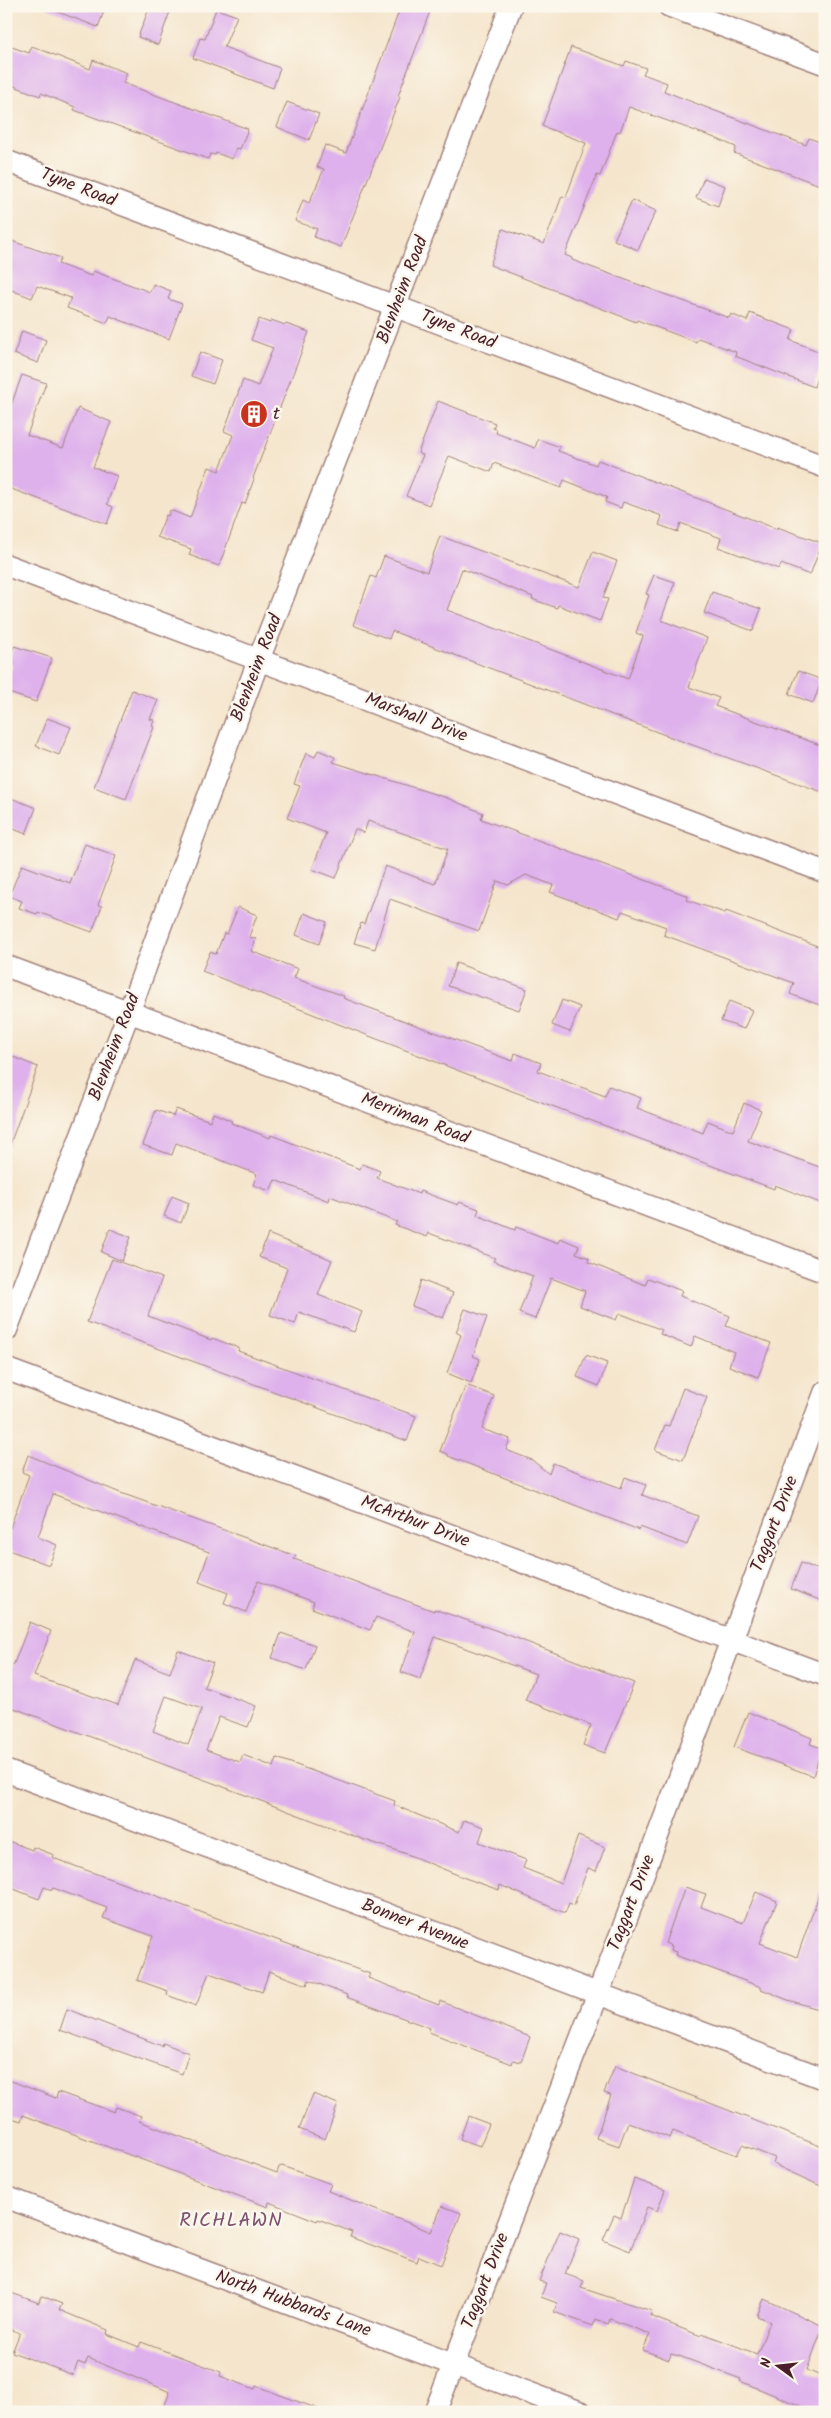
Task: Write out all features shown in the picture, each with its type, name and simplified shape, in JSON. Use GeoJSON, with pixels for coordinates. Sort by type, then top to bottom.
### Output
{"type":"FeatureCollection","features":[{"type":"Feature","properties":{"kind":"street","name":"Blenheim Road"},"geometry":{"type":"LineString","coordinates":[[6,1331],[129,1012],[259,659],[511,6]]}},
{"type":"Feature","properties":{"kind":"street"},"geometry":{"type":"LineString","coordinates":[[669,6],[825,64]]}},
{"type":"Feature","properties":{"kind":"street","name":"Tyne Road"},"geometry":{"type":"LineString","coordinates":[[6,161],[825,468]]}},
{"type":"Feature","properties":{"kind":"street","name":"Marshall Drive"},"geometry":{"type":"LineString","coordinates":[[6,565],[825,872]]}},
{"type":"Feature","properties":{"kind":"street","name":"Merriman Road"},"geometry":{"type":"LineString","coordinates":[[6,966],[825,1272]]}},
{"type":"Feature","properties":{"kind":"street","name":"McArthur Drive"},"geometry":{"type":"LineString","coordinates":[[6,1369],[825,1675]]}},
{"type":"Feature","properties":{"kind":"street","name":"Taggart Drive"},"geometry":{"type":"LineString","coordinates":[[435,2412],[598,1994],[825,1392]]}},
{"type":"Feature","properties":{"kind":"street","name":"Bonner Avenue"},"geometry":{"type":"LineString","coordinates":[[6,1771],[825,2079]]}},
{"type":"Feature","properties":{"kind":"street","name":"North Hubbards Lane"},"geometry":{"type":"LineString","coordinates":[[6,2197],[580,2412]]}},
{"type":"Feature","properties":{"kind":"building"},"geometry":{"type":"Polygon","coordinates":[[[47,6],[106,6],[98,27],[47,8],[47,6]]]}},
{"type":"Feature","properties":{"kind":"building"},"geometry":{"type":"Polygon","coordinates":[[[150,6],[172,6],[158,45],[138,37],[150,6]]]}},
{"type":"Feature","properties":{"kind":"building"},"geometry":{"type":"Polygon","coordinates":[[[401,6],[432,6],[398,96],[400,97],[341,247],[314,237],[317,229],[295,221],[303,200],[309,203],[324,169],[317,167],[325,145],[346,153],[401,6]]]}},
{"type":"Feature","properties":{"kind":"building"},"geometry":{"type":"Polygon","coordinates":[[[216,9],[237,16],[224,47],[280,68],[273,88],[193,58],[200,38],[205,39],[216,9]]]}},
{"type":"Feature","properties":{"kind":"building"},"geometry":{"type":"Polygon","coordinates":[[[6,45],[29,53],[32,46],[90,69],[93,60],[127,73],[123,83],[248,129],[240,149],[236,148],[232,159],[216,153],[215,155],[210,154],[208,159],[74,110],[75,107],[41,93],[40,96],[6,83],[6,45]]]}},
{"type":"Feature","properties":{"kind":"building"},"geometry":{"type":"Polygon","coordinates":[[[571,47],[624,66],[626,61],[646,68],[643,74],[667,83],[664,91],[718,112],[806,145],[809,138],[825,144],[825,187],[734,153],[736,147],[715,138],[629,107],[620,132],[617,131],[600,176],[597,175],[565,255],[572,258],[572,260],[729,318],[731,314],[747,321],[750,313],[794,330],[790,340],[825,354],[814,387],[735,356],[736,352],[698,338],[696,342],[637,320],[636,322],[490,265],[503,229],[544,244],[562,196],[566,197],[586,143],[542,126],[571,47]]]}},
{"type":"Feature","properties":{"kind":"building"},"geometry":{"type":"Polygon","coordinates":[[[287,102],[319,114],[309,140],[277,127],[287,102]]]}},
{"type":"Feature","properties":{"kind":"building"},"geometry":{"type":"Polygon","coordinates":[[[704,178],[725,186],[718,206],[696,198],[704,178]]]}},
{"type":"Feature","properties":{"kind":"building"},"geometry":{"type":"Polygon","coordinates":[[[632,200],[656,211],[638,250],[614,240],[632,200]]]}},
{"type":"Feature","properties":{"kind":"building"},"geometry":{"type":"Polygon","coordinates":[[[6,239],[61,258],[58,264],[91,276],[93,271],[150,292],[153,284],[171,291],[168,299],[182,304],[169,339],[110,316],[107,323],[67,308],[71,298],[37,286],[32,298],[6,288],[6,239]]]}},
{"type":"Feature","properties":{"kind":"building"},"geometry":{"type":"Polygon","coordinates":[[[259,319],[270,323],[271,320],[309,332],[253,478],[245,504],[242,503],[219,566],[189,555],[191,549],[157,537],[170,510],[190,518],[209,467],[219,471],[233,435],[224,431],[243,380],[258,386],[273,348],[251,340],[259,319]]]}},
{"type":"Feature","properties":{"kind":"building"},"geometry":{"type":"Polygon","coordinates":[[[22,331],[46,340],[38,363],[14,354],[22,331]]]}},
{"type":"Feature","properties":{"kind":"building"},"geometry":{"type":"Polygon","coordinates":[[[200,352],[222,360],[213,384],[191,376],[200,352]]]}},
{"type":"Feature","properties":{"kind":"building"},"geometry":{"type":"Polygon","coordinates":[[[22,375],[46,383],[27,435],[63,448],[78,408],[111,422],[93,467],[117,476],[107,504],[113,507],[107,524],[6,487],[6,419],[22,375]]]}},
{"type":"Feature","properties":{"kind":"building"},"geometry":{"type":"Polygon","coordinates":[[[438,401],[495,423],[493,428],[497,430],[496,433],[535,448],[538,439],[560,447],[558,451],[596,465],[598,460],[777,529],[777,527],[822,543],[810,575],[781,564],[779,569],[718,547],[721,538],[681,523],[678,532],[659,525],[662,516],[623,502],[621,508],[605,502],[607,497],[564,480],[561,488],[494,463],[491,472],[449,456],[429,505],[406,496],[423,455],[418,453],[438,401]]]}},
{"type":"Feature","properties":{"kind":"building"},"geometry":{"type":"Polygon","coordinates":[[[440,536],[579,587],[593,552],[617,561],[603,598],[608,599],[600,621],[558,605],[557,608],[532,599],[533,597],[462,569],[447,610],[628,679],[643,636],[636,633],[649,595],[646,594],[654,575],[675,582],[661,620],[707,638],[689,687],[719,698],[715,706],[825,747],[825,793],[665,735],[392,631],[389,639],[353,625],[371,576],[376,578],[384,556],[427,572],[440,536]]]}},
{"type":"Feature","properties":{"kind":"building"},"geometry":{"type":"Polygon","coordinates":[[[712,592],[761,609],[753,631],[704,613],[712,592]]]}},
{"type":"Feature","properties":{"kind":"building"},"geometry":{"type":"Polygon","coordinates":[[[14,646],[52,658],[36,702],[6,692],[6,683],[13,664],[8,663],[14,646]]]}},
{"type":"Feature","properties":{"kind":"building"},"geometry":{"type":"Polygon","coordinates":[[[798,671],[822,680],[813,703],[789,694],[798,671]]]}},
{"type":"Feature","properties":{"kind":"building"},"geometry":{"type":"Polygon","coordinates":[[[132,690],[158,700],[150,719],[154,720],[152,726],[154,727],[126,799],[94,787],[132,690]]]}},
{"type":"Feature","properties":{"kind":"building"},"geometry":{"type":"Polygon","coordinates":[[[47,718],[71,727],[59,755],[36,746],[47,718]]]}},
{"type":"Feature","properties":{"kind":"building"},"geometry":{"type":"Polygon","coordinates":[[[318,750],[335,757],[333,762],[447,798],[483,813],[481,819],[688,896],[687,900],[725,913],[726,911],[825,949],[825,1007],[790,994],[794,983],[664,935],[666,927],[622,911],[619,918],[550,892],[553,885],[526,875],[508,885],[497,881],[479,931],[390,899],[375,949],[354,943],[361,923],[364,924],[385,866],[435,884],[448,849],[368,821],[364,833],[355,829],[336,878],[312,869],[326,833],[287,818],[300,786],[294,784],[306,753],[315,757],[318,750]]]}},
{"type":"Feature","properties":{"kind":"building"},"geometry":{"type":"Polygon","coordinates":[[[11,798],[36,808],[26,834],[6,826],[6,811],[11,798]]]}},
{"type":"Feature","properties":{"kind":"building"},"geometry":{"type":"Polygon","coordinates":[[[85,844],[116,856],[98,905],[102,906],[92,932],[38,912],[37,914],[19,908],[22,901],[9,896],[22,865],[70,883],[85,844]]]}},
{"type":"Feature","properties":{"kind":"building"},"geometry":{"type":"Polygon","coordinates":[[[238,907],[257,915],[249,937],[256,939],[251,951],[298,969],[294,978],[344,996],[343,998],[513,1061],[515,1053],[541,1063],[538,1071],[605,1096],[609,1086],[641,1098],[637,1108],[703,1133],[708,1121],[733,1131],[744,1103],[761,1110],[748,1141],[825,1169],[825,1205],[775,1185],[774,1189],[480,1079],[202,971],[210,952],[216,954],[224,933],[227,934],[238,907]]]}},
{"type":"Feature","properties":{"kind":"building"},"geometry":{"type":"Polygon","coordinates":[[[304,913],[327,922],[319,944],[296,935],[304,913]]]}},
{"type":"Feature","properties":{"kind":"building"},"geometry":{"type":"Polygon","coordinates":[[[456,963],[527,989],[519,1010],[448,986],[456,963]]]}},
{"type":"Feature","properties":{"kind":"building"},"geometry":{"type":"Polygon","coordinates":[[[562,1000],[580,1007],[570,1032],[552,1025],[562,1000]]]}},
{"type":"Feature","properties":{"kind":"building"},"geometry":{"type":"Polygon","coordinates":[[[729,1001],[752,1010],[744,1029],[721,1021],[729,1001]]]}},
{"type":"Feature","properties":{"kind":"building"},"geometry":{"type":"Polygon","coordinates":[[[6,1054],[38,1067],[9,1147],[6,1147],[6,1054]]]}},
{"type":"Feature","properties":{"kind":"building"},"geometry":{"type":"Polygon","coordinates":[[[176,1109],[210,1121],[213,1113],[232,1121],[231,1123],[270,1138],[271,1135],[360,1169],[362,1164],[380,1171],[377,1178],[419,1194],[420,1191],[458,1205],[459,1202],[479,1209],[477,1215],[515,1230],[516,1227],[558,1243],[560,1238],[579,1246],[576,1253],[589,1258],[588,1262],[645,1285],[648,1278],[682,1291],[680,1296],[730,1316],[726,1326],[771,1343],[758,1377],[729,1366],[734,1352],[695,1336],[691,1347],[660,1334],[662,1330],[619,1313],[616,1320],[580,1306],[585,1291],[551,1278],[535,1319],[519,1313],[533,1276],[493,1261],[495,1258],[429,1233],[427,1237],[395,1225],[397,1222],[330,1196],[329,1201],[275,1180],[270,1191],[253,1185],[257,1174],[176,1143],[172,1155],[143,1145],[156,1110],[173,1116],[176,1109]]]}},
{"type":"Feature","properties":{"kind":"building"},"geometry":{"type":"Polygon","coordinates":[[[172,1196],[189,1203],[181,1223],[164,1216],[172,1196]]]}},
{"type":"Feature","properties":{"kind":"building"},"geometry":{"type":"Polygon","coordinates":[[[110,1229],[131,1237],[122,1261],[101,1252],[110,1229]]]}},
{"type":"Feature","properties":{"kind":"building"},"geometry":{"type":"Polygon","coordinates":[[[268,1234],[332,1260],[318,1295],[362,1312],[354,1332],[299,1312],[295,1324],[270,1315],[287,1268],[259,1257],[268,1234]]]}},
{"type":"Feature","properties":{"kind":"building"},"geometry":{"type":"Polygon","coordinates":[[[112,1259],[162,1278],[148,1316],[211,1340],[212,1338],[239,1348],[238,1351],[416,1416],[407,1441],[87,1322],[112,1259]]]}},
{"type":"Feature","properties":{"kind":"building"},"geometry":{"type":"Polygon","coordinates":[[[421,1280],[453,1293],[443,1318],[412,1306],[421,1280]]]}},
{"type":"Feature","properties":{"kind":"building"},"geometry":{"type":"Polygon","coordinates":[[[465,1309],[487,1317],[473,1356],[480,1359],[471,1383],[447,1373],[461,1335],[456,1332],[465,1309]]]}},
{"type":"Feature","properties":{"kind":"building"},"geometry":{"type":"Polygon","coordinates":[[[586,1355],[607,1363],[599,1386],[577,1377],[586,1355]]]}},
{"type":"Feature","properties":{"kind":"building"},"geometry":{"type":"Polygon","coordinates":[[[466,1385],[494,1396],[482,1429],[510,1439],[506,1450],[532,1460],[549,1474],[553,1463],[621,1488],[625,1477],[646,1485],[642,1495],[698,1516],[687,1545],[640,1527],[639,1530],[448,1456],[448,1454],[440,1451],[466,1385]]]}},
{"type":"Feature","properties":{"kind":"building"},"geometry":{"type":"Polygon","coordinates":[[[683,1388],[707,1397],[683,1460],[655,1450],[665,1425],[669,1426],[683,1388]]]}},
{"type":"Feature","properties":{"kind":"building"},"geometry":{"type":"Polygon","coordinates":[[[28,1455],[118,1492],[296,1556],[294,1559],[434,1611],[434,1609],[495,1630],[634,1683],[605,1753],[583,1745],[591,1725],[525,1700],[536,1674],[435,1637],[420,1679],[401,1672],[415,1632],[376,1617],[370,1630],[312,1608],[314,1602],[258,1581],[246,1612],[224,1603],[228,1593],[199,1582],[209,1552],[53,1494],[38,1537],[57,1545],[49,1565],[6,1549],[6,1526],[10,1528],[29,1475],[22,1472],[28,1455]]]}},
{"type":"Feature","properties":{"kind":"building"},"geometry":{"type":"Polygon","coordinates":[[[801,1563],[825,1572],[825,1602],[791,1589],[801,1563]]]}},
{"type":"Feature","properties":{"kind":"building"},"geometry":{"type":"Polygon","coordinates":[[[30,1622],[51,1631],[34,1676],[118,1705],[135,1660],[170,1673],[178,1650],[213,1663],[204,1687],[256,1706],[248,1727],[219,1717],[206,1750],[240,1762],[243,1755],[274,1767],[277,1758],[395,1801],[394,1805],[459,1832],[464,1820],[484,1827],[479,1842],[526,1860],[523,1868],[561,1883],[578,1836],[605,1847],[596,1871],[588,1868],[574,1905],[569,1903],[565,1913],[500,1885],[499,1890],[465,1878],[407,1854],[362,1839],[6,1705],[6,1663],[13,1666],[30,1622]],[[166,1696],[153,1731],[188,1745],[202,1709],[166,1696]]]}},
{"type":"Feature","properties":{"kind":"building"},"geometry":{"type":"Polygon","coordinates":[[[281,1633],[315,1645],[306,1670],[272,1658],[281,1633]]]}},
{"type":"Feature","properties":{"kind":"building"},"geometry":{"type":"Polygon","coordinates":[[[748,1712],[812,1738],[810,1744],[822,1748],[813,1776],[734,1747],[748,1712]]]}},
{"type":"Feature","properties":{"kind":"building"},"geometry":{"type":"Polygon","coordinates":[[[6,1840],[32,1850],[33,1847],[54,1855],[53,1858],[370,1974],[368,1978],[439,2005],[440,2001],[530,2037],[521,2062],[513,2060],[512,2064],[429,2032],[430,2028],[346,1997],[347,1995],[309,1980],[307,1985],[269,1971],[262,1992],[209,1973],[196,2006],[167,1995],[168,1991],[137,1980],[153,1936],[103,1918],[107,1908],[53,1888],[52,1890],[44,1887],[39,1899],[6,1886],[6,1840]]]}},
{"type":"Feature","properties":{"kind":"building"},"geometry":{"type":"Polygon","coordinates":[[[822,1886],[825,1886],[825,2011],[788,2000],[761,1989],[761,1987],[675,1955],[676,1952],[671,1950],[672,1946],[665,1943],[685,1887],[706,1894],[701,1907],[743,1923],[756,1892],[777,1901],[760,1943],[797,1957],[822,1886]]]}},
{"type":"Feature","properties":{"kind":"building"},"geometry":{"type":"Polygon","coordinates":[[[67,2009],[162,2046],[163,2043],[189,2053],[182,2074],[60,2030],[67,2009]]]}},
{"type":"Feature","properties":{"kind":"building"},"geometry":{"type":"Polygon","coordinates":[[[615,2066],[825,2148],[825,2188],[773,2164],[775,2158],[742,2145],[737,2155],[673,2131],[670,2138],[628,2122],[619,2146],[596,2138],[611,2095],[604,2093],[615,2066]]]}},
{"type":"Feature","properties":{"kind":"building"},"geometry":{"type":"Polygon","coordinates":[[[6,2079],[56,2098],[58,2092],[114,2112],[116,2107],[141,2116],[139,2121],[277,2173],[279,2167],[282,2166],[331,2184],[328,2191],[431,2232],[442,2206],[461,2213],[441,2265],[419,2256],[417,2262],[350,2237],[352,2232],[318,2219],[317,2221],[269,2202],[268,2207],[23,2115],[21,2121],[6,2116],[6,2079]]]}},
{"type":"Feature","properties":{"kind":"building"},"geometry":{"type":"Polygon","coordinates":[[[313,2094],[338,2104],[325,2139],[299,2129],[313,2094]]]}},
{"type":"Feature","properties":{"kind":"building"},"geometry":{"type":"Polygon","coordinates":[[[468,2116],[489,2124],[480,2146],[460,2139],[468,2116]]]}},
{"type":"Feature","properties":{"kind":"building"},"geometry":{"type":"Polygon","coordinates":[[[634,2179],[665,2190],[657,2211],[647,2207],[630,2251],[603,2240],[614,2215],[621,2218],[634,2179]]]}},
{"type":"Feature","properties":{"kind":"building"},"geometry":{"type":"Polygon","coordinates":[[[560,2231],[579,2239],[565,2274],[584,2281],[581,2288],[652,2311],[650,2316],[701,2336],[702,2333],[757,2354],[770,2322],[757,2316],[764,2299],[823,2326],[807,2370],[825,2378],[825,2412],[815,2412],[740,2381],[741,2379],[679,2356],[671,2354],[669,2360],[643,2350],[650,2334],[610,2319],[608,2324],[596,2319],[593,2326],[554,2312],[557,2303],[541,2297],[546,2283],[539,2281],[560,2231]]]}},
{"type":"Feature","properties":{"kind":"building"},"geometry":{"type":"Polygon","coordinates":[[[6,2291],[39,2303],[42,2296],[62,2304],[59,2310],[108,2330],[107,2334],[139,2347],[141,2342],[221,2372],[220,2376],[255,2389],[256,2386],[321,2410],[321,2412],[162,2412],[170,2392],[88,2358],[85,2365],[78,2362],[73,2375],[12,2352],[20,2333],[6,2328],[6,2291]]]}},
{"type":"Feature","properties":{"kind":"place","name":"t"},"geometry":{"type":"Point","coordinates":[254,414]}},
{"type":"Feature","properties":{"kind":"district","name":"RICHLAWN"},"geometry":{"type":"Point","coordinates":[231,2221]}}]}
